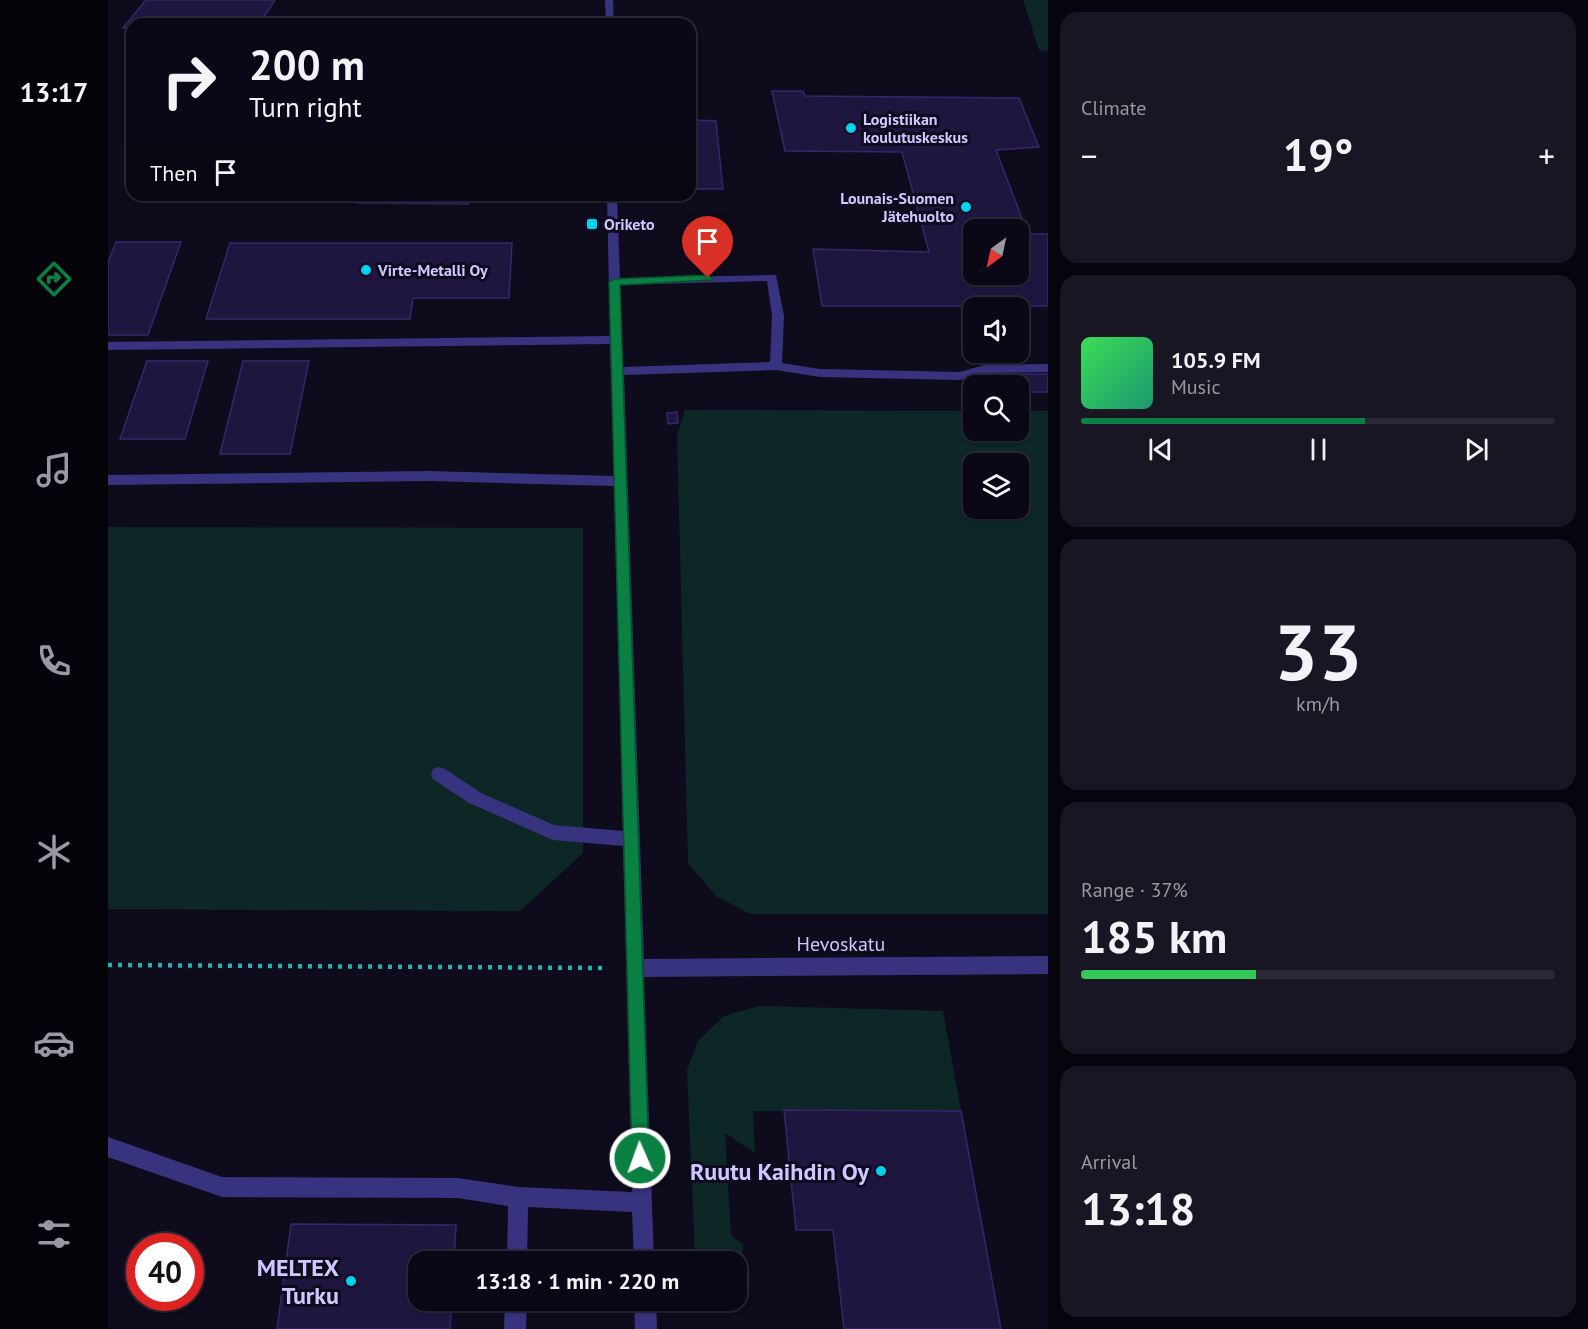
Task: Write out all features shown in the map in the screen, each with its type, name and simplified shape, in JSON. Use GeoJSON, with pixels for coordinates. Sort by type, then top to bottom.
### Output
{"type":"FeatureCollection","features":[{"type":"Feature","properties":{"kind":"street"},"geometry":{"type":"LineString","coordinates":[[609,0],[609,18]]}},
{"type":"Feature","properties":{"kind":"street"},"geometry":{"type":"LineString","coordinates":[[612,201],[644,1251]]}},
{"type":"Feature","properties":{"kind":"street"},"geometry":{"type":"LineString","coordinates":[[615,282],[772,277],[778,316],[776,366]]}},
{"type":"Feature","properties":{"kind":"street"},"geometry":{"type":"LineString","coordinates":[[108,346],[616,340]]}},
{"type":"Feature","properties":{"kind":"street"},"geometry":{"type":"LineString","coordinates":[[617,372],[776,366],[820,373],[960,376],[984,369],[1048,368]]}},
{"type":"Feature","properties":{"kind":"street"},"geometry":{"type":"LineString","coordinates":[[108,480],[429,476],[620,481]]}},
{"type":"Feature","properties":{"kind":"street"},"geometry":{"type":"LineString","coordinates":[[439,774],[475,798],[553,832],[631,839]]}},
{"type":"Feature","properties":{"kind":"street","name":"Hevoskatu"},"geometry":{"type":"LineString","coordinates":[[635,968],[1048,965]]}},
{"type":"Feature","properties":{"kind":"street"},"geometry":{"type":"LineString","coordinates":[[108,1147],[222,1187],[458,1188],[518,1197],[642,1202]]}},
{"type":"Feature","properties":{"kind":"street"},"geometry":{"type":"LineString","coordinates":[[517,1251],[518,1197]]}},
{"type":"Feature","properties":{"kind":"street"},"geometry":{"type":"LineString","coordinates":[[515,1329],[516,1311]]}},
{"type":"Feature","properties":{"kind":"street"},"geometry":{"type":"LineString","coordinates":[[645,1311],[646,1329]]}},
{"type":"Feature","properties":{"kind":"path"},"geometry":{"type":"LineString","coordinates":[[108,965],[635,968]]}},
{"type":"Feature","properties":{"kind":"green space"},"geometry":{"type":"Polygon","coordinates":[[[1023,0],[1048,0],[1048,51],[1039,50],[1023,0]]]}},
{"type":"Feature","properties":{"kind":"green space"},"geometry":{"type":"Polygon","coordinates":[[[685,410],[963,411],[963,441],[1029,441],[1029,411],[1048,411],[1048,914],[750,914],[716,896],[688,863],[677,435],[685,410]]]}},
{"type":"Feature","properties":{"kind":"green space"},"geometry":{"type":"Polygon","coordinates":[[[108,527],[583,528],[583,853],[520,911],[108,909],[108,527]]]}},
{"type":"Feature","properties":{"kind":"green space"},"geometry":{"type":"Polygon","coordinates":[[[759,1006],[943,1011],[961,1111],[753,1111],[755,1153],[725,1133],[731,1235],[743,1245],[743,1251],[695,1251],[687,1070],[698,1041],[724,1016],[759,1006]]]}},
{"type":"Feature","properties":{"kind":"building"},"geometry":{"type":"Polygon","coordinates":[[[146,0],[275,0],[263,18],[131,18],[146,0]]]}},
{"type":"Feature","properties":{"kind":"building"},"geometry":{"type":"Polygon","coordinates":[[[772,91],[803,91],[805,96],[1019,98],[1039,147],[996,150],[1022,219],[963,219],[963,285],[1029,285],[1029,234],[1048,234],[1048,306],[1029,306],[1029,297],[963,297],[963,306],[822,306],[813,249],[929,252],[902,152],[785,151],[772,91]]]}},
{"type":"Feature","properties":{"kind":"building"},"geometry":{"type":"Polygon","coordinates":[[[696,120],[716,121],[723,189],[696,189],[696,120]]]}},
{"type":"Feature","properties":{"kind":"building"},"geometry":{"type":"Polygon","coordinates":[[[356,201],[469,201],[469,204],[356,203],[356,201]]]}},
{"type":"Feature","properties":{"kind":"building"},"geometry":{"type":"Polygon","coordinates":[[[116,242],[181,242],[148,335],[108,335],[108,263],[116,242]]]}},
{"type":"Feature","properties":{"kind":"building","name":"Virte-Metalli Oy"},"geometry":{"type":"Polygon","coordinates":[[[230,243],[512,243],[509,298],[413,298],[410,319],[206,319],[230,243]]]}},
{"type":"Feature","properties":{"kind":"building"},"geometry":{"type":"Polygon","coordinates":[[[147,361],[208,361],[185,439],[120,439],[147,361]]]}},
{"type":"Feature","properties":{"kind":"building"},"geometry":{"type":"Polygon","coordinates":[[[243,361],[309,361],[290,454],[220,454],[243,361]]]}},
{"type":"Feature","properties":{"kind":"building"},"geometry":{"type":"Polygon","coordinates":[[[1048,374],[1048,392],[1029,392],[1029,375],[1000,375],[1048,374]]]}},
{"type":"Feature","properties":{"kind":"building"},"geometry":{"type":"Polygon","coordinates":[[[677,412],[678,423],[668,424],[667,413],[677,412]]]}},
{"type":"Feature","properties":{"kind":"building","name":"Ruutu Kaihdin Oy"},"geometry":{"type":"Polygon","coordinates":[[[784,1110],[961,1111],[1001,1329],[844,1329],[833,1230],[796,1230],[784,1110]]]}},
{"type":"Feature","properties":{"kind":"building","name":"MELTEX Turku"},"geometry":{"type":"Polygon","coordinates":[[[291,1224],[456,1225],[455,1251],[408,1251],[408,1311],[451,1311],[450,1329],[277,1329],[291,1224]]]}},
{"type":"Feature","properties":{"kind":"place","name":"Logistiikan koulutuskeskus"},"geometry":{"type":"Point","coordinates":[851,128]}},
{"type":"Feature","properties":{"kind":"place","name":"Lounais-Suomen Jätehuolto"},"geometry":{"type":"Point","coordinates":[966,207]}},
{"type":"Feature","properties":{"kind":"place","name":"Oriketo"},"geometry":{"type":"Point","coordinates":[592,224]}},
{"type":"Feature","properties":{"kind":"place","name":"Virte-Metalli Oy"},"geometry":{"type":"Point","coordinates":[366,270]}},
{"type":"Feature","properties":{"kind":"place","name":"Ruutu Kaihdin Oy"},"geometry":{"type":"Point","coordinates":[881,1171]}},
{"type":"Feature","properties":{"kind":"place","name":"MELTEX Turku"},"geometry":{"type":"Point","coordinates":[351,1281]}},
{"type":"Feature","properties":{"kind":"route"},"geometry":{"type":"LineString","coordinates":[[640,1158],[615,282],[708,278]]}}]}
